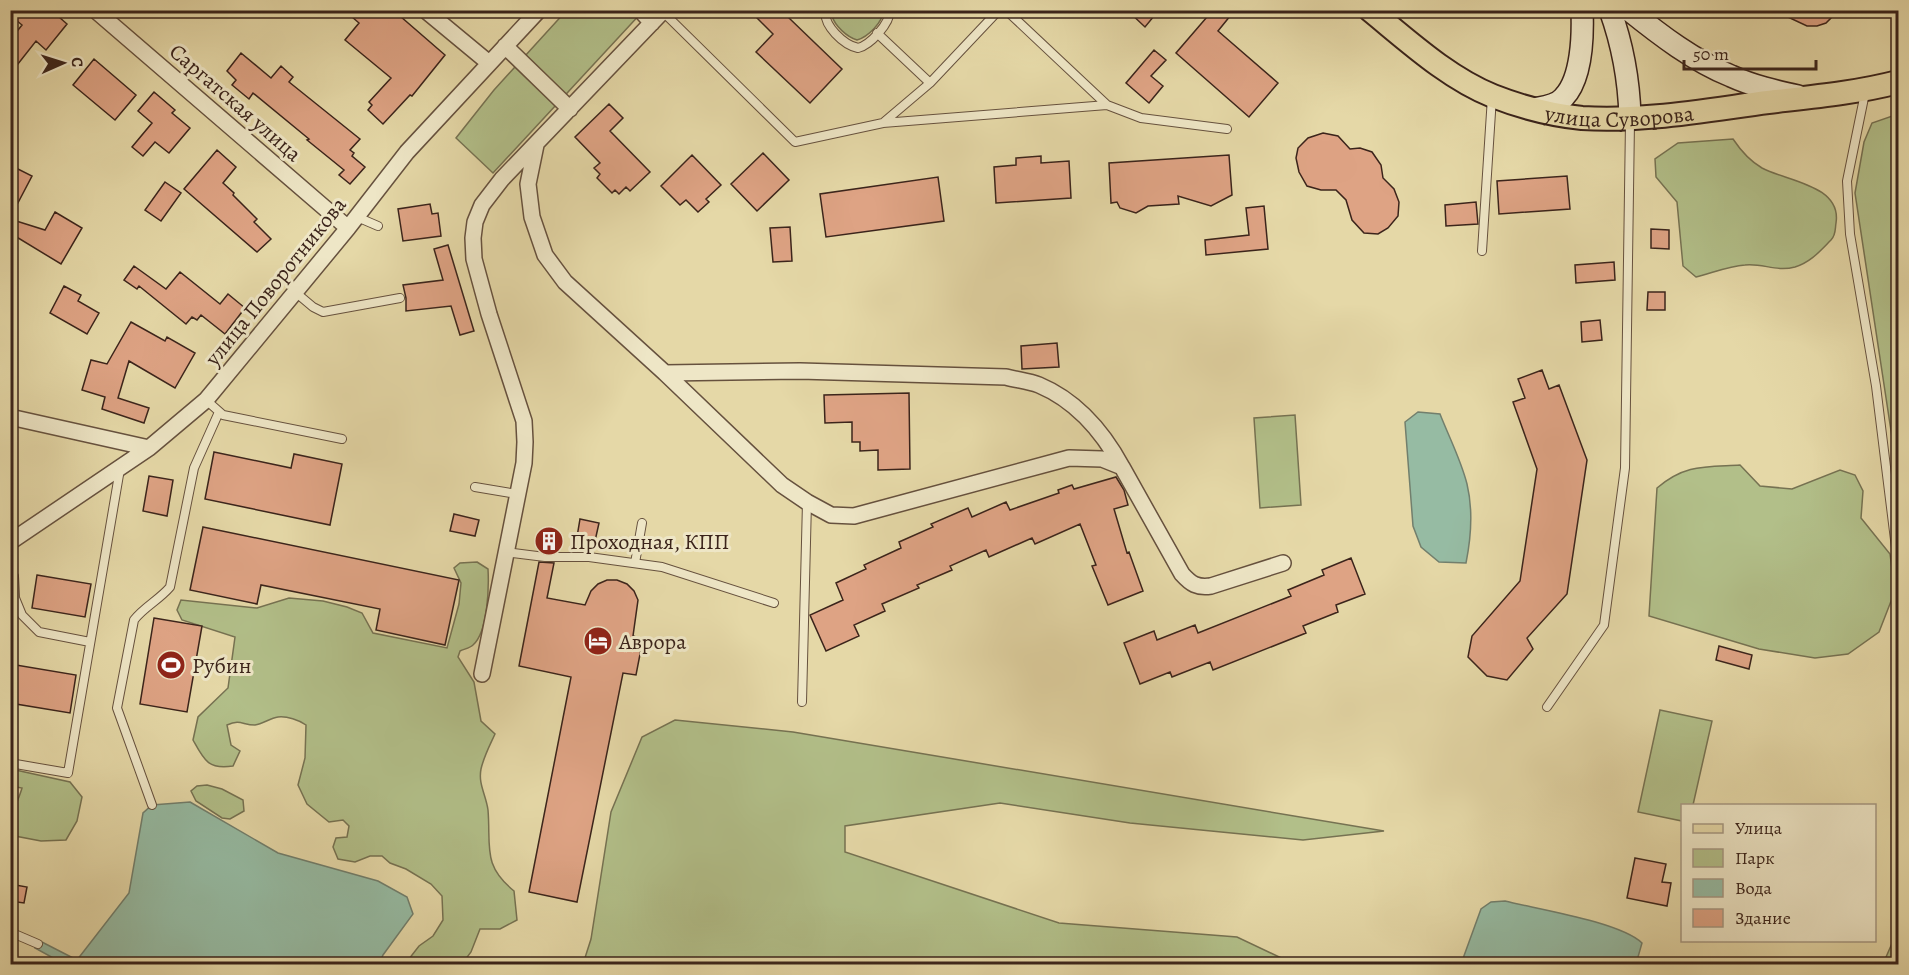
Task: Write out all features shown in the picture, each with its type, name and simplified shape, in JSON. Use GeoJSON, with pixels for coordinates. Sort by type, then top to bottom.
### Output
{"type":"FeatureCollection","features":[{"type":"Feature","properties":{"kind":"main road","name":"улица Суворова"},"geometry":{"type":"LineString","coordinates":[[1370,10],[1467,83],[1492,95],[1534,109],[1581,118],[1691,113],[1897,83]]}},
{"type":"Feature","properties":{"kind":"main road"},"geometry":{"type":"LineString","coordinates":[[1534,109],[1552,105],[1564,98],[1574,82],[1579,58],[1582,10]]}},
{"type":"Feature","properties":{"kind":"main road"},"geometry":{"type":"LineString","coordinates":[[1611,10],[1624,54],[1630,117]]}},
{"type":"Feature","properties":{"kind":"main road"},"geometry":{"type":"LineString","coordinates":[[1629,10],[1679,47],[1730,76],[1761,88],[1805,98]]}},
{"type":"Feature","properties":{"kind":"street","name":"Саргатская улица"},"geometry":{"type":"LineString","coordinates":[[95,10],[353,223]]}},
{"type":"Feature","properties":{"kind":"street"},"geometry":{"type":"LineString","coordinates":[[425,10],[489,63]]}},
{"type":"Feature","properties":{"kind":"street","name":"улица Поворотникова"},"geometry":{"type":"LineString","coordinates":[[10,542],[149,448],[206,400],[294,291],[353,223],[407,152],[539,10]]}},
{"type":"Feature","properties":{"kind":"street"},"geometry":{"type":"LineString","coordinates":[[482,674],[524,463],[525,442],[524,421],[489,314],[474,259],[475,222],[482,205],[502,179],[660,15],[640,10]]}},
{"type":"Feature","properties":{"kind":"street"},"geometry":{"type":"LineString","coordinates":[[505,46],[570,109]]}},
{"type":"Feature","properties":{"kind":"street"},"geometry":{"type":"LineString","coordinates":[[536,145],[528,184],[532,218],[545,255],[565,282],[665,373],[782,485],[807,502],[831,515],[854,516],[1068,458],[1102,459],[1122,467]]}},
{"type":"Feature","properties":{"kind":"street"},"geometry":{"type":"LineString","coordinates":[[665,373],[800,371],[1006,377],[1038,385],[1067,401],[1090,421],[1109,443],[1182,574],[1190,583],[1201,588],[1211,586],[1283,563]]}},
{"type":"Feature","properties":{"kind":"street"},"geometry":{"type":"LineString","coordinates":[[10,417],[149,448]]}},
{"type":"Feature","properties":{"kind":"lane"},"geometry":{"type":"LineString","coordinates":[[826,10],[824,16],[828,26],[852,47],[862,47],[877,33],[890,18],[890,10]]}},
{"type":"Feature","properties":{"kind":"lane"},"geometry":{"type":"LineString","coordinates":[[884,123],[930,83],[999,10]]}},
{"type":"Feature","properties":{"kind":"lane"},"geometry":{"type":"LineString","coordinates":[[1006,10],[1107,105],[1142,118],[1227,129]]}},
{"type":"Feature","properties":{"kind":"lane"},"geometry":{"type":"LineString","coordinates":[[660,15],[795,142],[884,123],[1107,105]]}},
{"type":"Feature","properties":{"kind":"lane"},"geometry":{"type":"LineString","coordinates":[[1897,83],[1899,30]]}},
{"type":"Feature","properties":{"kind":"lane"},"geometry":{"type":"LineString","coordinates":[[877,33],[930,83]]}},
{"type":"Feature","properties":{"kind":"lane"},"geometry":{"type":"LineString","coordinates":[[1866,89],[1847,181],[1850,234],[1876,386],[1899,564]]}},
{"type":"Feature","properties":{"kind":"lane"},"geometry":{"type":"LineString","coordinates":[[1482,251],[1492,95]]}},
{"type":"Feature","properties":{"kind":"lane"},"geometry":{"type":"LineString","coordinates":[[1547,707],[1604,625],[1625,468],[1630,117]]}},
{"type":"Feature","properties":{"kind":"lane"},"geometry":{"type":"LineString","coordinates":[[353,223],[378,226]]}},
{"type":"Feature","properties":{"kind":"lane"},"geometry":{"type":"LineString","coordinates":[[294,291],[313,307],[323,312],[400,298]]}},
{"type":"Feature","properties":{"kind":"lane"},"geometry":{"type":"LineString","coordinates":[[206,400],[223,415],[342,439]]}},
{"type":"Feature","properties":{"kind":"lane"},"geometry":{"type":"LineString","coordinates":[[152,805],[117,708],[134,620],[142,609],[160,598],[170,587],[194,468],[219,412]]}},
{"type":"Feature","properties":{"kind":"lane"},"geometry":{"type":"LineString","coordinates":[[10,763],[68,773],[120,467]]}},
{"type":"Feature","properties":{"kind":"lane"},"geometry":{"type":"LineString","coordinates":[[475,488],[517,494]]}},
{"type":"Feature","properties":{"kind":"lane"},"geometry":{"type":"LineString","coordinates":[[802,702],[807,502]]}},
{"type":"Feature","properties":{"kind":"lane"},"geometry":{"type":"LineString","coordinates":[[635,563],[642,523]]}},
{"type":"Feature","properties":{"kind":"lane"},"geometry":{"type":"LineString","coordinates":[[505,552],[545,557],[589,557],[662,567],[774,603]]}},
{"type":"Feature","properties":{"kind":"lane"},"geometry":{"type":"LineString","coordinates":[[10,571],[14,576],[15,598],[22,615],[39,632],[90,642]]}},
{"type":"Feature","properties":{"kind":"lane"},"geometry":{"type":"LineString","coordinates":[[10,932],[38,944]]}},
{"type":"Feature","properties":{"kind":"green space"},"geometry":{"type":"Polygon","coordinates":[[[566,11],[643,11],[493,173],[456,138],[494,90],[566,11]]]}},
{"type":"Feature","properties":{"kind":"green space"},"geometry":{"type":"Polygon","coordinates":[[[833,11],[883,11],[874,28],[866,36],[857,40],[842,31],[832,16],[833,11]]]}},
{"type":"Feature","properties":{"kind":"green space"},"geometry":{"type":"Polygon","coordinates":[[[1898,114],[1898,477],[1855,193],[1864,142],[1872,123],[1898,114]]]}},
{"type":"Feature","properties":{"kind":"green space"},"geometry":{"type":"Polygon","coordinates":[[[1733,139],[1746,155],[1762,168],[1822,192],[1836,210],[1834,236],[1806,262],[1788,268],[1739,266],[1696,277],[1683,266],[1677,202],[1656,177],[1655,159],[1678,143],[1733,139]]]}},
{"type":"Feature","properties":{"kind":"green space"},"geometry":{"type":"Polygon","coordinates":[[[1295,415],[1301,505],[1260,508],[1254,418],[1295,415]]]}},
{"type":"Feature","properties":{"kind":"green space"},"geometry":{"type":"Polygon","coordinates":[[[1740,465],[1760,486],[1792,489],[1840,470],[1855,475],[1863,491],[1861,518],[1890,554],[1895,591],[1879,632],[1848,654],[1815,658],[1759,649],[1649,616],[1657,488],[1667,480],[1696,468],[1740,465]]]}},
{"type":"Feature","properties":{"kind":"green space"},"geometry":{"type":"Polygon","coordinates":[[[477,562],[488,569],[485,620],[478,639],[472,646],[460,651],[458,657],[474,682],[481,721],[495,734],[480,774],[488,810],[490,855],[497,873],[514,891],[517,920],[500,929],[480,929],[471,952],[462,964],[405,964],[419,946],[433,936],[443,920],[442,896],[431,884],[406,869],[390,863],[382,856],[370,856],[355,862],[338,859],[333,847],[336,838],[347,837],[349,826],[343,820],[329,822],[307,804],[298,785],[305,758],[306,725],[303,723],[282,717],[255,725],[232,723],[227,725],[231,745],[240,751],[233,766],[212,765],[204,758],[193,740],[198,717],[228,688],[235,637],[182,620],[177,610],[181,600],[257,608],[289,598],[323,601],[362,613],[373,633],[447,648],[459,604],[461,583],[454,568],[460,563],[477,562]]]}},
{"type":"Feature","properties":{"kind":"green space"},"geometry":{"type":"Polygon","coordinates":[[[1660,710],[1712,721],[1693,804],[1681,804],[1681,821],[1638,812],[1660,710]]]}},
{"type":"Feature","properties":{"kind":"green space"},"geometry":{"type":"Polygon","coordinates":[[[675,720],[793,732],[1384,831],[1303,840],[1130,823],[1000,803],[845,826],[845,852],[1059,923],[1237,937],[1294,964],[583,964],[591,939],[611,812],[642,737],[675,720]]]}},
{"type":"Feature","properties":{"kind":"green space"},"geometry":{"type":"Polygon","coordinates":[[[11,769],[70,782],[82,797],[77,821],[66,840],[41,841],[15,836],[12,818],[22,788],[11,786],[11,769]]]}},
{"type":"Feature","properties":{"kind":"green space"},"geometry":{"type":"Polygon","coordinates":[[[207,785],[222,789],[243,800],[244,811],[230,819],[222,818],[196,801],[191,791],[197,786],[207,785]]]}},
{"type":"Feature","properties":{"kind":"green space"},"geometry":{"type":"Polygon","coordinates":[[[1893,941],[1898,944],[1898,964],[1883,964],[1893,941]]]}},
{"type":"Feature","properties":{"kind":"water"},"geometry":{"type":"Polygon","coordinates":[[[1418,412],[1440,414],[1464,475],[1471,513],[1466,563],[1439,562],[1421,547],[1413,526],[1405,422],[1418,412]]]}},
{"type":"Feature","properties":{"kind":"water"},"geometry":{"type":"Polygon","coordinates":[[[190,802],[278,853],[378,881],[407,897],[413,914],[379,964],[64,964],[35,948],[40,941],[77,960],[129,893],[143,813],[152,805],[190,802]]]}},
{"type":"Feature","properties":{"kind":"water"},"geometry":{"type":"Polygon","coordinates":[[[1505,901],[1557,912],[1631,935],[1642,943],[1636,964],[1461,964],[1481,909],[1491,902],[1505,901]]]}},
{"type":"Feature","properties":{"kind":"building"},"geometry":{"type":"Polygon","coordinates":[[[10,10],[51,10],[67,24],[46,50],[36,41],[10,74],[10,40],[22,25],[10,15],[10,10]]]}},
{"type":"Feature","properties":{"kind":"building"},"geometry":{"type":"Polygon","coordinates":[[[344,10],[393,10],[445,55],[412,96],[410,95],[383,124],[368,110],[372,105],[369,102],[391,78],[345,40],[359,23],[344,10]]]}},
{"type":"Feature","properties":{"kind":"building"},"geometry":{"type":"Polygon","coordinates":[[[749,10],[796,10],[789,18],[842,69],[810,103],[756,52],[773,34],[749,10]]]}},
{"type":"Feature","properties":{"kind":"building"},"geometry":{"type":"Polygon","coordinates":[[[1127,10],[1159,10],[1145,27],[1127,10]]]}},
{"type":"Feature","properties":{"kind":"building"},"geometry":{"type":"Polygon","coordinates":[[[1213,10],[1235,10],[1218,31],[1278,83],[1249,117],[1176,53],[1213,10]]]}},
{"type":"Feature","properties":{"kind":"building"},"geometry":{"type":"Polygon","coordinates":[[[1773,10],[1839,10],[1826,23],[1807,26],[1773,10]]]}},
{"type":"Feature","properties":{"kind":"building"},"geometry":{"type":"Polygon","coordinates":[[[1154,50],[1166,60],[1151,76],[1163,86],[1149,103],[1126,83],[1154,50]]]}},
{"type":"Feature","properties":{"kind":"building"},"geometry":{"type":"Polygon","coordinates":[[[241,53],[271,78],[281,66],[293,77],[289,82],[360,139],[350,150],[354,153],[352,156],[365,167],[350,184],[339,175],[344,170],[307,140],[309,139],[253,93],[249,99],[232,85],[236,80],[227,71],[241,53]]]}},
{"type":"Feature","properties":{"kind":"building"},"geometry":{"type":"Polygon","coordinates":[[[94,59],[136,95],[115,120],[73,85],[94,59]]]}},
{"type":"Feature","properties":{"kind":"building"},"geometry":{"type":"Polygon","coordinates":[[[154,92],[175,110],[172,113],[190,128],[169,153],[155,142],[143,156],[132,147],[152,123],[138,111],[154,92]]]}},
{"type":"Feature","properties":{"kind":"building"},"geometry":{"type":"Polygon","coordinates":[[[609,104],[623,118],[610,131],[650,172],[630,191],[626,187],[619,194],[615,190],[612,193],[597,178],[600,174],[594,168],[600,163],[575,137],[609,104]]]}},
{"type":"Feature","properties":{"kind":"building"},"geometry":{"type":"Polygon","coordinates":[[[1323,133],[1338,136],[1350,149],[1360,148],[1372,152],[1381,165],[1383,178],[1394,189],[1399,202],[1398,216],[1388,228],[1378,234],[1364,233],[1352,220],[1346,200],[1336,190],[1321,190],[1307,186],[1299,172],[1296,158],[1298,148],[1308,138],[1323,133]]]}},
{"type":"Feature","properties":{"kind":"building"},"geometry":{"type":"Polygon","coordinates":[[[217,150],[236,167],[223,183],[257,219],[254,222],[271,239],[257,252],[184,189],[217,150]]]}},
{"type":"Feature","properties":{"kind":"building"},"geometry":{"type":"Polygon","coordinates":[[[763,153],[789,180],[757,211],[731,184],[763,153]]]}},
{"type":"Feature","properties":{"kind":"building"},"geometry":{"type":"Polygon","coordinates":[[[692,155],[721,185],[706,199],[709,202],[698,212],[686,200],[680,205],[661,186],[692,155]]]}},
{"type":"Feature","properties":{"kind":"building"},"geometry":{"type":"Polygon","coordinates":[[[1229,155],[1232,195],[1211,206],[1178,196],[1179,204],[1148,206],[1136,213],[1120,208],[1117,202],[1111,203],[1109,163],[1229,155]]]}},
{"type":"Feature","properties":{"kind":"building"},"geometry":{"type":"Polygon","coordinates":[[[1041,156],[1041,163],[1069,161],[1071,198],[996,203],[994,167],[1016,165],[1016,158],[1041,156]]]}},
{"type":"Feature","properties":{"kind":"building"},"geometry":{"type":"Polygon","coordinates":[[[10,165],[32,176],[10,218],[10,165]]]}},
{"type":"Feature","properties":{"kind":"building"},"geometry":{"type":"Polygon","coordinates":[[[1567,176],[1570,209],[1499,214],[1497,181],[1567,176]]]}},
{"type":"Feature","properties":{"kind":"building"},"geometry":{"type":"Polygon","coordinates":[[[938,177],[944,221],[826,237],[820,194],[938,177]]]}},
{"type":"Feature","properties":{"kind":"building"},"geometry":{"type":"Polygon","coordinates":[[[165,182],[181,193],[161,221],[145,210],[165,182]]]}},
{"type":"Feature","properties":{"kind":"building"},"geometry":{"type":"Polygon","coordinates":[[[1476,202],[1478,224],[1446,226],[1445,205],[1476,202]]]}},
{"type":"Feature","properties":{"kind":"building"},"geometry":{"type":"Polygon","coordinates":[[[430,204],[432,214],[438,213],[441,236],[403,241],[398,209],[430,204]]]}},
{"type":"Feature","properties":{"kind":"building"},"geometry":{"type":"Polygon","coordinates":[[[1264,206],[1268,249],[1206,255],[1205,240],[1249,235],[1246,208],[1264,206]]]}},
{"type":"Feature","properties":{"kind":"building"},"geometry":{"type":"Polygon","coordinates":[[[55,212],[82,228],[61,264],[10,233],[10,219],[45,230],[55,212]]]}},
{"type":"Feature","properties":{"kind":"building"},"geometry":{"type":"Polygon","coordinates":[[[790,227],[792,261],[773,262],[770,228],[790,227]]]}},
{"type":"Feature","properties":{"kind":"building"},"geometry":{"type":"Polygon","coordinates":[[[1651,229],[1669,230],[1669,249],[1651,248],[1651,229]]]}},
{"type":"Feature","properties":{"kind":"building"},"geometry":{"type":"Polygon","coordinates":[[[448,245],[474,331],[460,335],[451,306],[406,311],[403,285],[443,280],[434,249],[448,245]]]}},
{"type":"Feature","properties":{"kind":"building"},"geometry":{"type":"Polygon","coordinates":[[[1614,262],[1615,280],[1576,283],[1575,265],[1614,262]]]}},
{"type":"Feature","properties":{"kind":"building"},"geometry":{"type":"Polygon","coordinates":[[[134,266],[166,289],[180,272],[220,304],[228,294],[245,308],[225,334],[201,315],[197,320],[192,317],[186,324],[139,286],[137,289],[124,280],[134,266]]]}},
{"type":"Feature","properties":{"kind":"building"},"geometry":{"type":"Polygon","coordinates":[[[64,286],[81,295],[78,301],[99,313],[87,334],[50,313],[64,286]]]}},
{"type":"Feature","properties":{"kind":"building"},"geometry":{"type":"Polygon","coordinates":[[[1648,292],[1665,292],[1665,310],[1647,310],[1648,292]]]}},
{"type":"Feature","properties":{"kind":"building"},"geometry":{"type":"Polygon","coordinates":[[[1600,320],[1602,340],[1582,342],[1581,322],[1600,320]]]}},
{"type":"Feature","properties":{"kind":"building"},"geometry":{"type":"Polygon","coordinates":[[[131,322],[165,341],[167,337],[195,353],[175,388],[129,361],[118,398],[149,408],[144,423],[102,409],[105,397],[82,390],[91,360],[107,364],[131,322]]]}},
{"type":"Feature","properties":{"kind":"building"},"geometry":{"type":"Polygon","coordinates":[[[1057,343],[1059,367],[1022,369],[1021,346],[1057,343]]]}},
{"type":"Feature","properties":{"kind":"building"},"geometry":{"type":"Polygon","coordinates":[[[1542,370],[1549,389],[1559,385],[1587,460],[1567,594],[1527,638],[1533,649],[1507,680],[1487,676],[1468,657],[1472,636],[1520,581],[1537,469],[1513,402],[1525,398],[1518,379],[1542,370]]]}},
{"type":"Feature","properties":{"kind":"building"},"geometry":{"type":"Polygon","coordinates":[[[909,393],[910,469],[878,470],[878,450],[860,451],[860,442],[852,442],[852,422],[825,423],[824,395],[909,393]]]}},
{"type":"Feature","properties":{"kind":"building"},"geometry":{"type":"Polygon","coordinates":[[[214,452],[291,468],[294,454],[342,464],[330,525],[205,499],[214,452]]]}},
{"type":"Feature","properties":{"kind":"building"},"geometry":{"type":"Polygon","coordinates":[[[149,476],[173,480],[167,516],[143,511],[149,476]]]}},
{"type":"Feature","properties":{"kind":"building"},"geometry":{"type":"Polygon","coordinates":[[[1116,477],[1124,490],[1128,505],[1114,509],[1127,553],[1129,552],[1143,591],[1108,605],[1092,566],[1096,565],[1080,524],[1035,544],[1032,538],[989,557],[986,550],[950,566],[952,570],[882,604],[885,611],[854,625],[859,636],[826,651],[810,615],[843,600],[836,583],[866,569],[864,565],[901,548],[899,542],[933,527],[931,524],[968,508],[972,517],[1006,502],[1010,510],[1059,493],[1058,490],[1072,485],[1074,489],[1116,477]]]}},
{"type":"Feature","properties":{"kind":"building"},"geometry":{"type":"Polygon","coordinates":[[[454,514],[479,520],[475,536],[450,531],[454,514]]]}},
{"type":"Feature","properties":{"kind":"building","name":"Проходная, КПП"},"geometry":{"type":"Polygon","coordinates":[[[580,519],[599,523],[595,541],[577,537],[580,519]]]}},
{"type":"Feature","properties":{"kind":"building"},"geometry":{"type":"Polygon","coordinates":[[[203,527],[459,580],[445,645],[376,630],[380,609],[261,585],[257,604],[190,590],[203,527]]]}},
{"type":"Feature","properties":{"kind":"building","name":"Проходная, КПП"},"geometry":{"type":"Polygon","coordinates":[[[541,530],[561,534],[558,551],[537,548],[541,530]]]}},
{"type":"Feature","properties":{"kind":"building"},"geometry":{"type":"Polygon","coordinates":[[[1351,558],[1365,594],[1336,605],[1338,612],[1303,626],[1306,633],[1213,670],[1210,662],[1172,677],[1170,672],[1140,684],[1124,643],[1154,631],[1157,640],[1195,625],[1198,633],[1291,596],[1288,590],[1324,575],[1322,570],[1351,558]]]}},
{"type":"Feature","properties":{"kind":"building"},"geometry":{"type":"Polygon","coordinates":[[[539,562],[554,563],[547,598],[585,605],[591,591],[598,584],[607,580],[617,580],[627,584],[634,591],[638,600],[633,636],[643,639],[636,675],[623,673],[577,902],[529,892],[571,677],[519,666],[539,562]]]}},
{"type":"Feature","properties":{"kind":"building"},"geometry":{"type":"Polygon","coordinates":[[[37,575],[91,584],[85,617],[32,608],[37,575]]]}},
{"type":"Feature","properties":{"kind":"building","name":"Рубин"},"geometry":{"type":"Polygon","coordinates":[[[154,618],[202,626],[187,712],[140,704],[154,618]]]}},
{"type":"Feature","properties":{"kind":"building"},"geometry":{"type":"Polygon","coordinates":[[[1719,646],[1752,655],[1749,669],[1716,660],[1719,646]]]}},
{"type":"Feature","properties":{"kind":"building"},"geometry":{"type":"Polygon","coordinates":[[[10,664],[76,675],[70,713],[10,703],[10,664]]]}},
{"type":"Feature","properties":{"kind":"building"},"geometry":{"type":"Polygon","coordinates":[[[1635,858],[1666,864],[1662,882],[1671,883],[1667,906],[1627,898],[1635,858]]]}},
{"type":"Feature","properties":{"kind":"building"},"geometry":{"type":"Polygon","coordinates":[[[10,884],[27,887],[24,903],[10,901],[10,884]]]}},
{"type":"Feature","properties":{"kind":"place","name":"Проходная, КПП"},"geometry":{"type":"Point","coordinates":[549,541]}},
{"type":"Feature","properties":{"kind":"place","name":"Аврора"},"geometry":{"type":"Point","coordinates":[598,641]}},
{"type":"Feature","properties":{"kind":"place","name":"Рубин"},"geometry":{"type":"Point","coordinates":[171,665]}}]}
